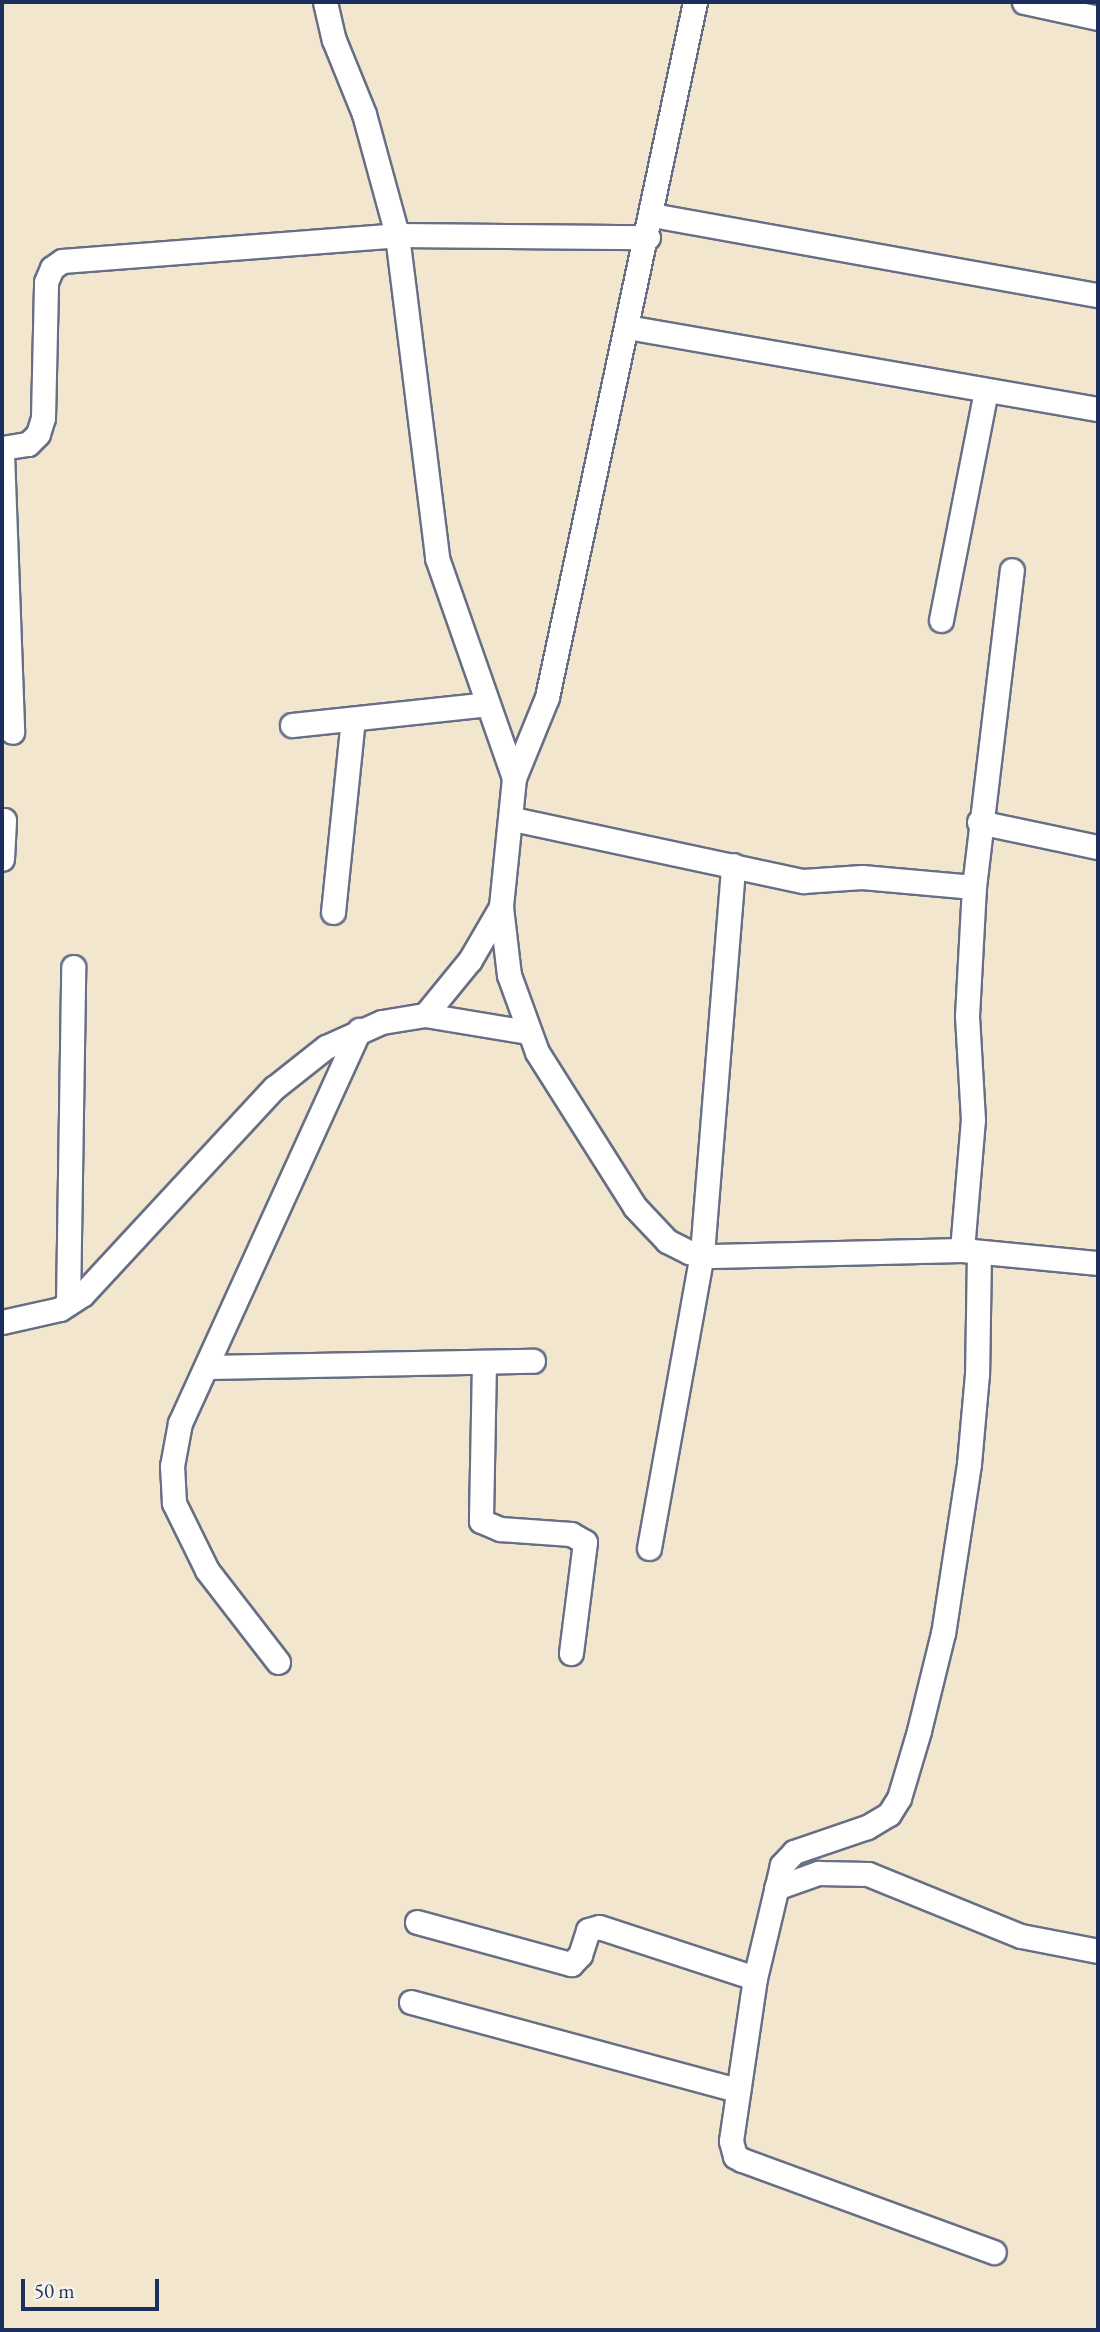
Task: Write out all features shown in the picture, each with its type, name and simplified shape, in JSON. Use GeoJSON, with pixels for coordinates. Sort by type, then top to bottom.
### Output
{"type":"FeatureCollection","features":[{"type":"Feature","properties":{"kind":"street"},"geometry":{"type":"LineString","coordinates":[[325,2],[334,40],[364,114],[397,236],[431,530],[452,611],[514,779]]}},
{"type":"Feature","properties":{"kind":"street"},"geometry":{"type":"LineString","coordinates":[[695,2],[650,226],[547,696],[514,779],[513,819],[501,907],[509,975],[528,1032],[635,1207],[667,1241],[702,1254],[971,1251],[1098,1263]]}},
{"type":"Feature","properties":{"kind":"street"},"geometry":{"type":"LineString","coordinates":[[1024,2],[1098,18]]}},
{"type":"Feature","properties":{"kind":"street"},"geometry":{"type":"LineString","coordinates":[[12,732],[2,451],[28,444],[38,434],[43,418],[46,282],[52,268],[62,261],[397,236],[650,226],[1098,295]]}},
{"type":"Feature","properties":{"kind":"street"},"geometry":{"type":"LineString","coordinates":[[627,327],[1098,409]]}},
{"type":"Feature","properties":{"kind":"street"},"geometry":{"type":"LineString","coordinates":[[942,620],[986,390]]}},
{"type":"Feature","properties":{"kind":"street"},"geometry":{"type":"LineString","coordinates":[[994,2252],[735,2156],[731,2141],[755,1978],[776,1888],[787,1858],[879,1821],[899,1798],[943,1633],[969,1464],[977,1374],[971,1251],[973,1121],[967,1016],[974,887],[979,822],[1012,570]]}},
{"type":"Feature","properties":{"kind":"street"},"geometry":{"type":"LineString","coordinates":[[292,725],[487,704]]}},
{"type":"Feature","properties":{"kind":"street"},"geometry":{"type":"LineString","coordinates":[[333,912],[353,719]]}},
{"type":"Feature","properties":{"kind":"street"},"geometry":{"type":"LineString","coordinates":[[513,819],[803,881],[872,877],[974,887]]}},
{"type":"Feature","properties":{"kind":"street"},"geometry":{"type":"LineString","coordinates":[[2,859],[4,820]]}},
{"type":"Feature","properties":{"kind":"street"},"geometry":{"type":"LineString","coordinates":[[979,822],[1098,847]]}},
{"type":"Feature","properties":{"kind":"street"},"geometry":{"type":"LineString","coordinates":[[649,1548],[702,1254],[733,865]]}},
{"type":"Feature","properties":{"kind":"street"},"geometry":{"type":"LineString","coordinates":[[425,1015],[470,960],[501,907]]}},
{"type":"Feature","properties":{"kind":"street"},"geometry":{"type":"LineString","coordinates":[[68,1303],[73,967]]}},
{"type":"Feature","properties":{"kind":"street"},"geometry":{"type":"LineString","coordinates":[[2,1322],[33,1318],[68,1303],[104,1275],[274,1088],[326,1047],[359,1030],[425,1015],[528,1032]]}},
{"type":"Feature","properties":{"kind":"street"},"geometry":{"type":"LineString","coordinates":[[278,1662],[215,1583],[174,1503],[172,1466],[180,1423],[359,1030]]}},
{"type":"Feature","properties":{"kind":"street"},"geometry":{"type":"LineString","coordinates":[[207,1367],[533,1361]]}},
{"type":"Feature","properties":{"kind":"street"},"geometry":{"type":"LineString","coordinates":[[484,1362],[481,1521],[500,1529],[581,1537],[586,1552],[571,1653]]}},
{"type":"Feature","properties":{"kind":"street"},"geometry":{"type":"LineString","coordinates":[[776,1888],[818,1873],[868,1874],[1011,1933],[1098,1951]]}},
{"type":"Feature","properties":{"kind":"street"},"geometry":{"type":"LineString","coordinates":[[418,1922],[571,1964],[580,1955],[588,1930],[599,1927],[755,1978]]}},
{"type":"Feature","properties":{"kind":"street"},"geometry":{"type":"LineString","coordinates":[[411,2003],[738,2090]]}}]}
